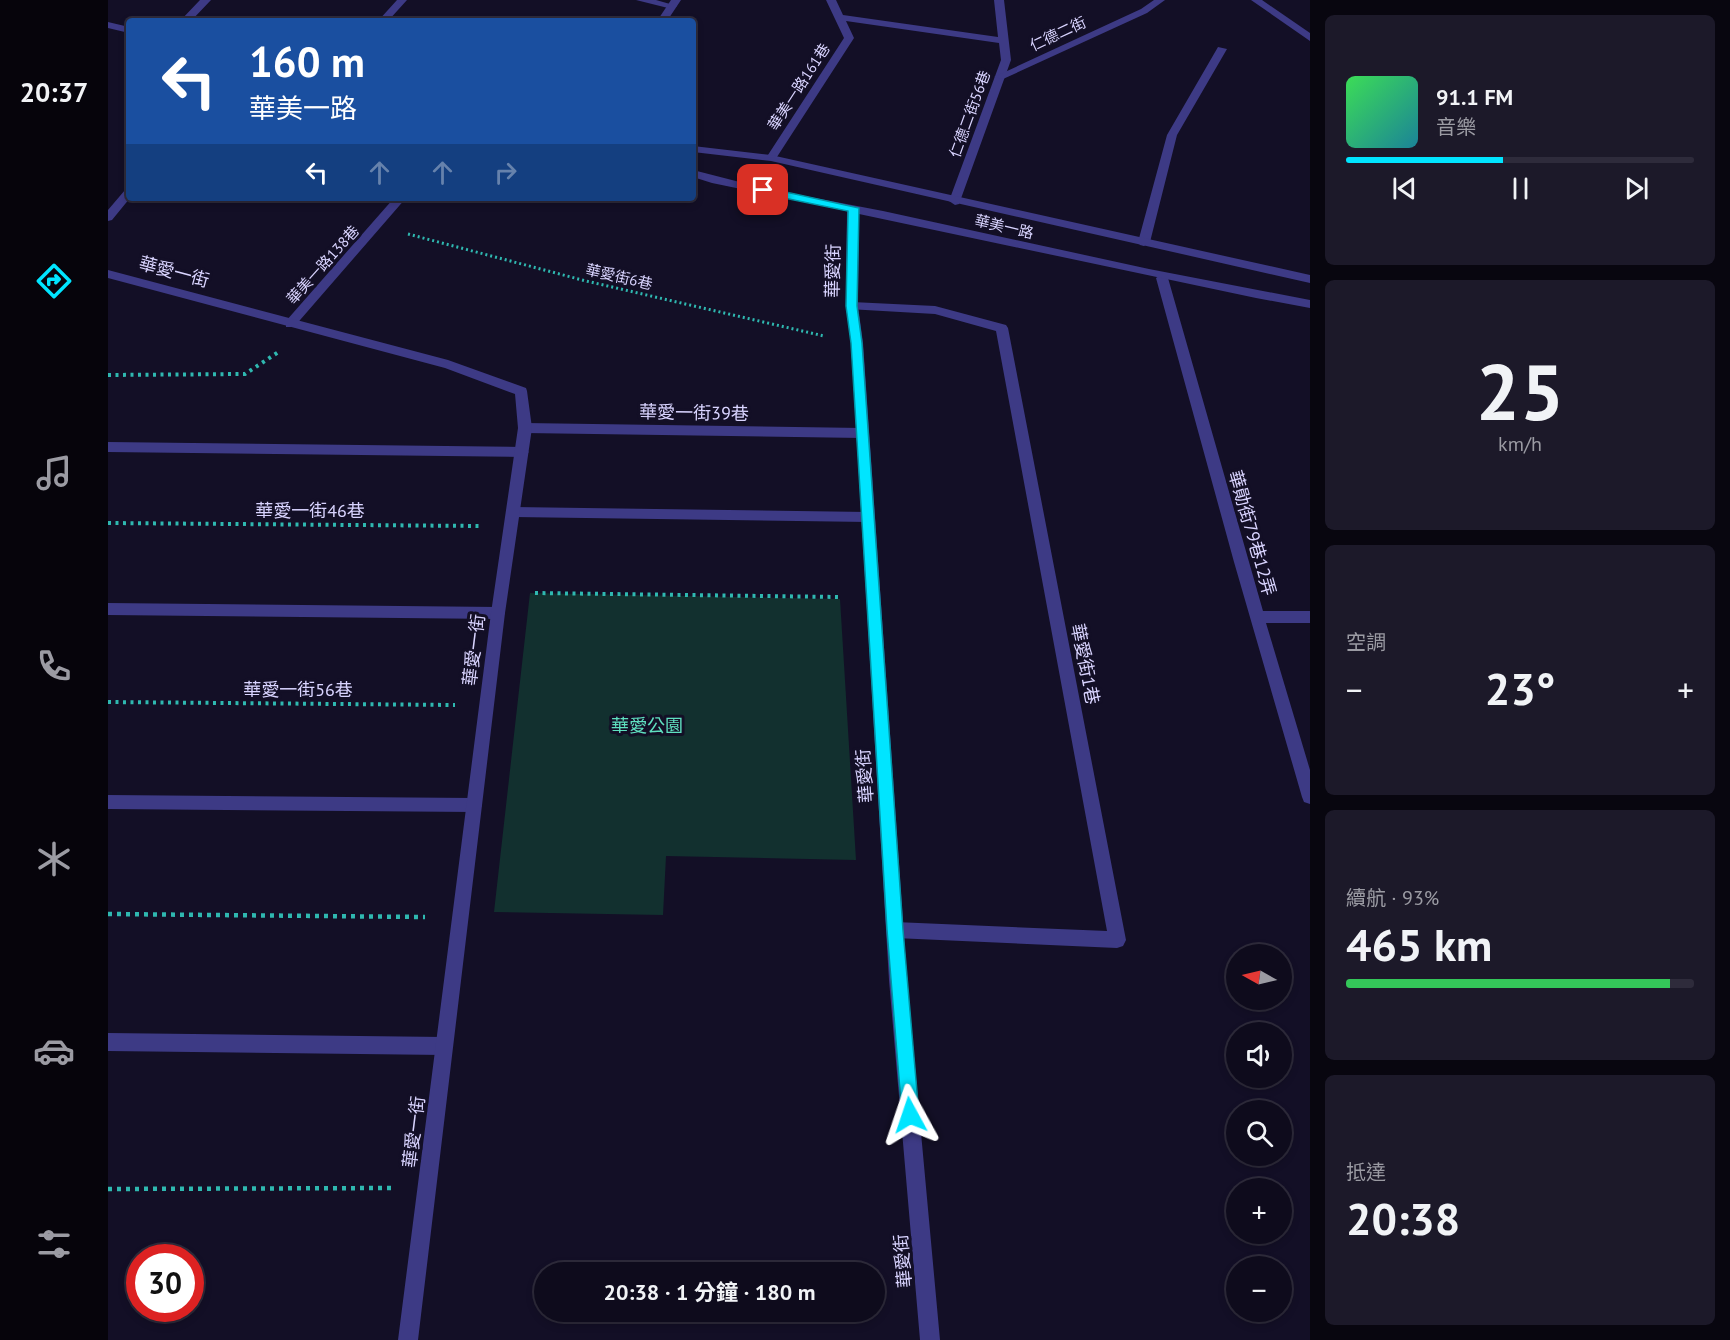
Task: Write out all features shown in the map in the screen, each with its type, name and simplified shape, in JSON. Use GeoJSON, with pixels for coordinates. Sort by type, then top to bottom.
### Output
{"type":"FeatureCollection","features":[{"type":"Feature","properties":{"kind":"street"},"geometry":{"type":"LineString","coordinates":[[188,18],[206,0]]}},
{"type":"Feature","properties":{"kind":"street"},"geometry":{"type":"LineString","coordinates":[[386,18],[402,0]]}},
{"type":"Feature","properties":{"kind":"street"},"geometry":{"type":"LineString","coordinates":[[641,0],[674,3],[664,18]]}},
{"type":"Feature","properties":{"kind":"street","name":"華美一路161巷"},"geometry":{"type":"LineString","coordinates":[[771,158],[849,38],[831,0]]}},
{"type":"Feature","properties":{"kind":"street","name":"仁德二街56巷"},"geometry":{"type":"LineString","coordinates":[[955,201],[1006,60],[999,0]]}},
{"type":"Feature","properties":{"kind":"street","name":"仁德二街"},"geometry":{"type":"LineString","coordinates":[[999,77],[1144,11],[1160,0]]}},
{"type":"Feature","properties":{"kind":"street"},"geometry":{"type":"LineString","coordinates":[[1256,0],[1310,38]]}},
{"type":"Feature","properties":{"kind":"street"},"geometry":{"type":"LineString","coordinates":[[839,16],[1004,41]]}},
{"type":"Feature","properties":{"kind":"street"},"geometry":{"type":"LineString","coordinates":[[108,25],[126,29]]}},
{"type":"Feature","properties":{"kind":"street"},"geometry":{"type":"LineString","coordinates":[[1144,242],[1172,135],[1222,49]]}},
{"type":"Feature","properties":{"kind":"street","name":"華美一路"},"geometry":{"type":"LineString","coordinates":[[696,149],[771,158],[1310,279]]}},
{"type":"Feature","properties":{"kind":"street","name":"華美一路"},"geometry":{"type":"LineString","coordinates":[[696,174],[717,181],[854,208],[1162,278],[1310,304]]}},
{"type":"Feature","properties":{"kind":"street"},"geometry":{"type":"LineString","coordinates":[[108,217],[126,196]]}},
{"type":"Feature","properties":{"kind":"street","name":"華美一路138巷"},"geometry":{"type":"LineString","coordinates":[[290,324],[398,201]]}},
{"type":"Feature","properties":{"kind":"street","name":"華愛街"},"geometry":{"type":"LineString","coordinates":[[854,208],[852,306],[857,343],[895,930],[930,1340]]}},
{"type":"Feature","properties":{"kind":"street","name":"華愛一街"},"geometry":{"type":"LineString","coordinates":[[108,274],[312,330],[448,364],[521,391],[525,428],[498,613],[408,1340]]}},
{"type":"Feature","properties":{"kind":"street","name":"華勛街79巷12弄"},"geometry":{"type":"LineString","coordinates":[[1162,278],[1240,562],[1259,617],[1310,797]]}},
{"type":"Feature","properties":{"kind":"street","name":"華愛街1巷"},"geometry":{"type":"LineString","coordinates":[[852,306],[935,310],[1002,328],[1116,940],[895,930]]}},
{"type":"Feature","properties":{"kind":"street","name":"華愛一街39巷"},"geometry":{"type":"LineString","coordinates":[[525,428],[862,433]]}},
{"type":"Feature","properties":{"kind":"street"},"geometry":{"type":"LineString","coordinates":[[108,447],[522,452]]}},
{"type":"Feature","properties":{"kind":"street"},"geometry":{"type":"LineString","coordinates":[[513,519],[868,517]]}},
{"type":"Feature","properties":{"kind":"street"},"geometry":{"type":"LineString","coordinates":[[108,609],[498,613]]}},
{"type":"Feature","properties":{"kind":"street"},"geometry":{"type":"LineString","coordinates":[[1259,617],[1310,617]]}},
{"type":"Feature","properties":{"kind":"street"},"geometry":{"type":"LineString","coordinates":[[108,802],[474,805]]}},
{"type":"Feature","properties":{"kind":"street"},"geometry":{"type":"LineString","coordinates":[[108,1042],[444,1046]]}},
{"type":"Feature","properties":{"kind":"path","name":"華愛街6巷"},"geometry":{"type":"LineString","coordinates":[[378,226],[586,281],[857,343]]}},
{"type":"Feature","properties":{"kind":"path"},"geometry":{"type":"LineString","coordinates":[[108,375],[245,374],[312,330]]}},
{"type":"Feature","properties":{"kind":"path","name":"華愛一街46巷"},"geometry":{"type":"LineString","coordinates":[[108,523],[513,519]]}},
{"type":"Feature","properties":{"kind":"path"},"geometry":{"type":"LineString","coordinates":[[501,592],[873,598]]}},
{"type":"Feature","properties":{"kind":"path","name":"華愛一街56巷"},"geometry":{"type":"LineString","coordinates":[[108,702],[487,705]]}},
{"type":"Feature","properties":{"kind":"path"},"geometry":{"type":"LineString","coordinates":[[108,914],[460,918]]}},
{"type":"Feature","properties":{"kind":"path"},"geometry":{"type":"LineString","coordinates":[[108,1189],[426,1188]]}},
{"type":"Feature","properties":{"kind":"green space","name":"華愛公園"},"geometry":{"type":"Polygon","coordinates":[[[530,593],[840,599],[856,860],[666,856],[663,915],[494,912],[530,593]]]}},
{"type":"Feature","properties":{"kind":"route"},"geometry":{"type":"LineString","coordinates":[[763,190],[854,208],[852,306],[857,343],[898,980],[910,1115]]}}]}
